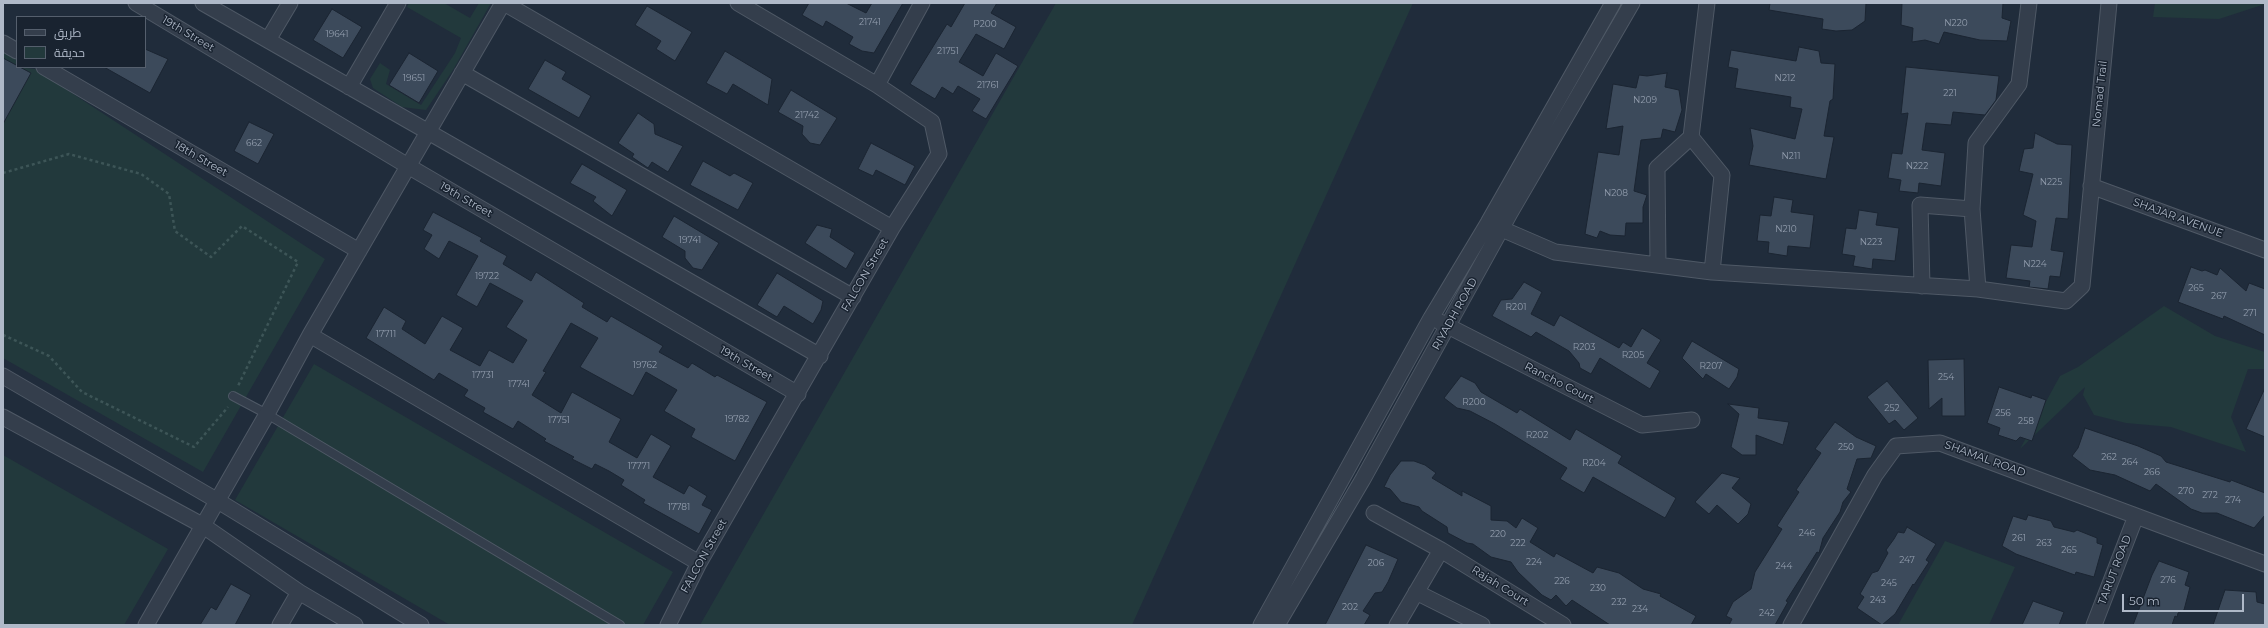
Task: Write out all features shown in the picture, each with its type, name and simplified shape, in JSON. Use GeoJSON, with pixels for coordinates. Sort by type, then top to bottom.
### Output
{"type":"FeatureCollection","features":[{"type":"Feature","properties":{"kind":"street","name":"19th Street"},"geometry":{"type":"LineString","coordinates":[[136,3],[408,166],[798,394]]}},
{"type":"Feature","properties":{"kind":"street"},"geometry":{"type":"LineString","coordinates":[[203,3],[820,356]]}},
{"type":"Feature","properties":{"kind":"street"},"geometry":{"type":"LineString","coordinates":[[268,40],[290,3]]}},
{"type":"Feature","properties":{"kind":"street"},"geometry":{"type":"LineString","coordinates":[[349,87],[398,3]]}},
{"type":"Feature","properties":{"kind":"street"},"geometry":{"type":"LineString","coordinates":[[146,625],[202,525],[218,501],[310,335],[503,3],[892,228]]}},
{"type":"Feature","properties":{"kind":"street","name":"FALCON Street"},"geometry":{"type":"LineString","coordinates":[[668,625],[699,563],[820,356],[892,228],[939,154],[932,122],[877,85],[738,3]]}},
{"type":"Feature","properties":{"kind":"street"},"geometry":{"type":"LineString","coordinates":[[877,85],[922,3]]}},
{"type":"Feature","properties":{"kind":"street","name":"RIYADH ROAD"},"geometry":{"type":"LineString","coordinates":[[1269,624],[1431,318],[1488,223],[1613,3]]}},
{"type":"Feature","properties":{"kind":"street","name":"RIYADH ROAD"},"geometry":{"type":"LineString","coordinates":[[1269,624],[1448,327],[1510,213],[1632,3]]}},
{"type":"Feature","properties":{"kind":"street"},"geometry":{"type":"LineString","coordinates":[[1658,266],[1658,168],[1691,137],[1708,3]]}},
{"type":"Feature","properties":{"kind":"street"},"geometry":{"type":"LineString","coordinates":[[1488,223],[1555,252],[1658,266],[1712,272],[1978,289],[1972,209],[1976,143],[2019,84],[2029,3]]}},
{"type":"Feature","properties":{"kind":"street","name":"Nomad Trail"},"geometry":{"type":"LineString","coordinates":[[1978,289],[2066,301],[2082,286],[2109,3]]}},
{"type":"Feature","properties":{"kind":"street"},"geometry":{"type":"LineString","coordinates":[[3,43],[16,50]]}},
{"type":"Feature","properties":{"kind":"street","name":"18th Street"},"geometry":{"type":"LineString","coordinates":[[46,68],[359,251]]}},
{"type":"Feature","properties":{"kind":"street"},"geometry":{"type":"LineString","coordinates":[[462,73],[853,297]]}},
{"type":"Feature","properties":{"kind":"street"},"geometry":{"type":"LineString","coordinates":[[1691,137],[1722,175],[1712,272]]}},
{"type":"Feature","properties":{"kind":"street","name":"SHAJAR AVENUE"},"geometry":{"type":"LineString","coordinates":[[2091,186],[2265,250]]}},
{"type":"Feature","properties":{"kind":"street"},"geometry":{"type":"LineString","coordinates":[[1922,286],[1920,205],[1972,209]]}},
{"type":"Feature","properties":{"kind":"street","name":"Rancho Court"},"geometry":{"type":"LineString","coordinates":[[1431,318],[1642,424],[1692,420]]}},
{"type":"Feature","properties":{"kind":"street"},"geometry":{"type":"LineString","coordinates":[[310,335],[699,563]]}},
{"type":"Feature","properties":{"kind":"street"},"geometry":{"type":"LineString","coordinates":[[3,376],[218,501],[421,625]]}},
{"type":"Feature","properties":{"kind":"street"},"geometry":{"type":"LineString","coordinates":[[3,417],[202,525],[300,592],[355,625]]}},
{"type":"Feature","properties":{"kind":"street","name":"SHAMAL ROAD"},"geometry":{"type":"LineString","coordinates":[[1791,625],[1875,475],[1896,446],[1940,443],[2265,564]]}},
{"type":"Feature","properties":{"kind":"street","name":"Rajah Court"},"geometry":{"type":"LineString","coordinates":[[1374,513],[1441,550],[1561,624]]}},
{"type":"Feature","properties":{"kind":"street","name":"TARUT ROAD"},"geometry":{"type":"LineString","coordinates":[[2094,625],[2136,516]]}},
{"type":"Feature","properties":{"kind":"street"},"geometry":{"type":"LineString","coordinates":[[1398,625],[1441,550]]}},
{"type":"Feature","properties":{"kind":"street"},"geometry":{"type":"LineString","coordinates":[[280,625],[300,592]]}},
{"type":"Feature","properties":{"kind":"street"},"geometry":{"type":"LineString","coordinates":[[1416,592],[1482,625]]}},
{"type":"Feature","properties":{"kind":"lane"},"geometry":{"type":"LineString","coordinates":[[233,396],[267,414],[620,625]]}},
{"type":"Feature","properties":{"kind":"path"},"geometry":{"type":"LineString","coordinates":[[3,173],[69,154],[141,174],[169,194],[175,231],[211,257],[242,226],[298,262],[226,410],[194,447],[82,392],[49,356],[3,335]]}},
{"type":"Feature","properties":{"kind":"green space"},"geometry":{"type":"Polygon","coordinates":[[[409,3],[444,3],[470,18],[479,3],[491,3],[453,70],[426,110],[402,107],[373,88],[370,79],[380,63],[390,70],[386,84],[421,105],[455,53],[461,38],[407,7],[409,3]]]}},
{"type":"Feature","properties":{"kind":"green space"},"geometry":{"type":"Polygon","coordinates":[[[1056,3],[1413,3],[1132,625],[700,625],[1056,3]]]}},
{"type":"Feature","properties":{"kind":"green space"},"geometry":{"type":"Polygon","coordinates":[[[2155,3],[2265,4],[2219,19],[2153,17],[2155,3]]]}},
{"type":"Feature","properties":{"kind":"green space"},"geometry":{"type":"Polygon","coordinates":[[[3,52],[16,59],[16,68],[35,69],[325,259],[203,472],[3,358],[3,52]]]}},
{"type":"Feature","properties":{"kind":"green space"},"geometry":{"type":"Polygon","coordinates":[[[2164,306],[2215,336],[2265,352],[2265,369],[2248,369],[2231,417],[2246,452],[2171,427],[2126,423],[2094,415],[2083,395],[2085,387],[2020,449],[2060,376],[2078,367],[2164,306]]]}},
{"type":"Feature","properties":{"kind":"green space"},"geometry":{"type":"Polygon","coordinates":[[[314,364],[673,572],[643,625],[450,625],[235,500],[314,364]]]}},
{"type":"Feature","properties":{"kind":"green space"},"geometry":{"type":"Polygon","coordinates":[[[3,455],[168,549],[124,625],[3,625],[3,455]]]}},
{"type":"Feature","properties":{"kind":"green space"},"geometry":{"type":"Polygon","coordinates":[[[1945,541],[2015,567],[1989,625],[1898,625],[1945,541]]]}},
{"type":"Feature","properties":{"kind":"building"},"geometry":{"type":"Polygon","coordinates":[[[809,3],[846,3],[866,13],[872,3],[903,3],[874,53],[862,51],[849,44],[853,37],[826,21],[823,27],[802,15],[809,3]]]}},
{"type":"Feature","properties":{"kind":"building"},"geometry":{"type":"Polygon","coordinates":[[[965,3],[997,3],[991,13],[1016,27],[1004,49],[976,34],[959,62],[983,76],[996,53],[1018,66],[986,119],[972,111],[980,99],[958,86],[953,94],[942,87],[935,99],[910,84],[947,24],[951,27],[965,3]]]}},
{"type":"Feature","properties":{"kind":"building"},"geometry":{"type":"Polygon","coordinates":[[[1770,3],[1866,3],[1865,21],[1852,30],[1836,31],[1822,29],[1823,19],[1769,10],[1770,3]]]}},
{"type":"Feature","properties":{"kind":"building","name":"N220"},"geometry":{"type":"Polygon","coordinates":[[[1902,3],[2003,3],[2002,18],[2011,21],[2007,41],[1980,40],[1944,32],[1939,44],[1925,40],[1912,42],[1913,28],[1901,25],[1902,3]]]}},
{"type":"Feature","properties":{"kind":"building"},"geometry":{"type":"Polygon","coordinates":[[[647,6],[692,32],[675,61],[656,49],[661,41],[635,25],[647,6]]]}},
{"type":"Feature","properties":{"kind":"building"},"geometry":{"type":"Polygon","coordinates":[[[332,9],[362,27],[343,58],[313,40],[332,9]]]}},
{"type":"Feature","properties":{"kind":"building"},"geometry":{"type":"Polygon","coordinates":[[[1799,47],[1819,51],[1821,63],[1835,64],[1833,99],[1830,101],[1824,136],[1834,137],[1826,179],[1749,165],[1753,146],[1750,128],[1795,139],[1802,109],[1790,107],[1791,97],[1735,88],[1738,69],[1728,67],[1731,50],[1796,61],[1799,47]]]}},
{"type":"Feature","properties":{"kind":"building"},"geometry":{"type":"Polygon","coordinates":[[[146,49],[168,59],[150,93],[106,68],[146,68],[146,49]]]}},
{"type":"Feature","properties":{"kind":"building"},"geometry":{"type":"Polygon","coordinates":[[[725,51],[772,79],[768,105],[733,84],[727,94],[706,83],[725,51]]]}},
{"type":"Feature","properties":{"kind":"building"},"geometry":{"type":"Polygon","coordinates":[[[409,53],[438,71],[419,103],[389,85],[409,53]]]}},
{"type":"Feature","properties":{"kind":"building"},"geometry":{"type":"Polygon","coordinates":[[[3,58],[16,65],[16,68],[22,68],[31,73],[3,124],[3,58]]]}},
{"type":"Feature","properties":{"kind":"building"},"geometry":{"type":"Polygon","coordinates":[[[545,60],[566,72],[562,79],[591,96],[579,118],[528,89],[545,60]]]}},
{"type":"Feature","properties":{"kind":"building"},"geometry":{"type":"Polygon","coordinates":[[[1906,67],[1999,76],[1996,100],[1985,115],[1953,112],[1951,125],[1926,123],[1922,150],[1945,153],[1941,186],[1919,183],[1918,193],[1899,191],[1901,180],[1888,178],[1892,153],[1902,154],[1908,113],[1901,114],[1906,67]]]}},
{"type":"Feature","properties":{"kind":"building"},"geometry":{"type":"Polygon","coordinates":[[[1667,73],[1665,87],[1679,90],[1682,110],[1675,132],[1663,129],[1661,138],[1641,140],[1634,191],[1647,195],[1643,207],[1643,223],[1626,223],[1625,236],[1610,235],[1600,231],[1597,238],[1585,234],[1598,152],[1619,155],[1623,126],[1606,129],[1613,84],[1636,88],[1639,75],[1647,76],[1667,73]]]}},
{"type":"Feature","properties":{"kind":"building"},"geometry":{"type":"Polygon","coordinates":[[[791,90],[837,118],[820,145],[810,143],[802,134],[803,126],[778,112],[791,90]]]}},
{"type":"Feature","properties":{"kind":"building"},"geometry":{"type":"Polygon","coordinates":[[[638,113],[654,124],[655,134],[683,146],[668,172],[652,162],[648,168],[632,157],[634,154],[618,143],[638,113]]]}},
{"type":"Feature","properties":{"kind":"building"},"geometry":{"type":"Polygon","coordinates":[[[249,122],[274,134],[258,164],[234,151],[249,122]]]}},
{"type":"Feature","properties":{"kind":"building"},"geometry":{"type":"Polygon","coordinates":[[[2035,133],[2057,144],[2072,145],[2068,219],[2056,218],[2051,250],[2064,252],[2060,277],[2050,276],[2048,289],[2029,287],[2030,281],[2006,278],[2011,245],[2032,247],[2036,221],[2023,215],[2033,174],[2019,171],[2024,149],[2033,148],[2035,133]]]}},
{"type":"Feature","properties":{"kind":"building"},"geometry":{"type":"Polygon","coordinates":[[[871,143],[915,166],[905,185],[876,170],[873,176],[858,169],[871,143]]]}},
{"type":"Feature","properties":{"kind":"building"},"geometry":{"type":"Polygon","coordinates":[[[703,161],[730,176],[734,173],[753,183],[738,210],[690,185],[703,161]]]}},
{"type":"Feature","properties":{"kind":"building"},"geometry":{"type":"Polygon","coordinates":[[[582,164],[627,190],[612,216],[593,201],[596,197],[570,183],[582,164]]]}},
{"type":"Feature","properties":{"kind":"building","name":"N210"},"geometry":{"type":"Polygon","coordinates":[[[1774,197],[1793,200],[1791,212],[1814,215],[1810,248],[1788,246],[1787,256],[1768,253],[1769,242],[1757,241],[1760,215],[1771,216],[1774,197]]]}},
{"type":"Feature","properties":{"kind":"building","name":"N223"},"geometry":{"type":"Polygon","coordinates":[[[1859,210],[1878,213],[1876,225],[1899,228],[1895,261],[1873,259],[1872,269],[1853,266],[1855,256],[1842,254],[1846,228],[1856,229],[1859,210]]]}},
{"type":"Feature","properties":{"kind":"building"},"geometry":{"type":"Polygon","coordinates":[[[433,212],[482,238],[480,241],[507,256],[503,264],[531,281],[536,272],[584,303],[582,307],[607,322],[611,316],[663,346],[659,352],[688,368],[692,363],[715,377],[717,375],[767,402],[735,461],[691,437],[695,429],[664,411],[677,390],[646,372],[633,396],[580,367],[598,338],[571,323],[543,371],[546,372],[532,395],[561,413],[572,392],[621,419],[609,442],[637,458],[651,434],[671,446],[653,477],[684,494],[689,485],[707,496],[702,505],[712,510],[699,534],[643,503],[645,500],[621,485],[624,480],[609,471],[595,464],[592,469],[572,459],[574,457],[544,441],[546,439],[518,421],[513,429],[483,412],[485,408],[464,396],[468,390],[439,373],[434,380],[366,338],[384,307],[406,321],[402,329],[425,344],[442,316],[463,328],[450,350],[480,366],[489,350],[513,363],[527,340],[506,327],[523,301],[490,283],[477,307],[456,295],[478,256],[449,241],[439,259],[424,249],[432,235],[423,230],[433,212]]]}},
{"type":"Feature","properties":{"kind":"building"},"geometry":{"type":"Polygon","coordinates":[[[674,216],[719,243],[702,270],[693,268],[685,258],[685,251],[662,237],[674,216]]]}},
{"type":"Feature","properties":{"kind":"building"},"geometry":{"type":"Polygon","coordinates":[[[817,225],[832,229],[830,237],[855,253],[846,269],[805,243],[817,225]]]}},
{"type":"Feature","properties":{"kind":"building"},"geometry":{"type":"Polygon","coordinates":[[[2191,267],[2202,271],[2205,270],[2217,275],[2220,268],[2246,291],[2249,283],[2265,289],[2265,335],[2224,316],[2223,319],[2178,302],[2191,267]]]}},
{"type":"Feature","properties":{"kind":"building"},"geometry":{"type":"Polygon","coordinates":[[[777,273],[823,301],[821,310],[813,324],[784,306],[777,317],[757,305],[777,273]]]}},
{"type":"Feature","properties":{"kind":"building"},"geometry":{"type":"Polygon","coordinates":[[[1524,282],[1542,292],[1531,314],[1554,326],[1560,315],[1619,348],[1623,342],[1631,347],[1642,328],[1661,340],[1647,363],[1660,371],[1650,389],[1600,358],[1591,374],[1580,368],[1579,363],[1569,351],[1536,332],[1531,337],[1492,316],[1501,300],[1512,299],[1524,282]]]}},
{"type":"Feature","properties":{"kind":"building","name":"R207"},"geometry":{"type":"Polygon","coordinates":[[[1692,341],[1739,369],[1737,377],[1729,389],[1706,374],[1703,379],[1682,358],[1692,341]]]}},
{"type":"Feature","properties":{"kind":"building"},"geometry":{"type":"Polygon","coordinates":[[[1964,359],[1965,416],[1942,416],[1942,398],[1929,409],[1928,360],[1964,359]]]}},
{"type":"Feature","properties":{"kind":"building"},"geometry":{"type":"Polygon","coordinates":[[[1461,376],[1475,383],[1481,392],[1517,413],[1520,409],[1570,440],[1576,429],[1622,456],[1618,463],[1676,498],[1665,518],[1593,477],[1584,493],[1560,479],[1567,468],[1495,424],[1470,411],[1457,408],[1444,398],[1461,376]]]}},
{"type":"Feature","properties":{"kind":"building"},"geometry":{"type":"Polygon","coordinates":[[[1887,381],[1918,418],[1904,430],[1895,420],[1889,424],[1867,397],[1887,381]]]}},
{"type":"Feature","properties":{"kind":"building"},"geometry":{"type":"Polygon","coordinates":[[[1999,387],[2031,398],[2032,395],[2046,400],[2032,441],[2020,437],[2016,441],[1998,435],[2000,428],[1987,423],[1999,387]]]}},
{"type":"Feature","properties":{"kind":"building"},"geometry":{"type":"Polygon","coordinates":[[[2265,388],[2265,437],[2246,429],[2265,388]]]}},
{"type":"Feature","properties":{"kind":"building"},"geometry":{"type":"Polygon","coordinates":[[[1728,404],[1759,408],[1758,418],[1789,422],[1783,445],[1756,435],[1756,455],[1742,455],[1731,447],[1739,414],[1728,404]]]}},
{"type":"Feature","properties":{"kind":"building"},"geometry":{"type":"Polygon","coordinates":[[[1835,422],[1856,437],[1876,446],[1871,458],[1857,459],[1847,489],[1851,492],[1843,502],[1840,512],[1823,538],[1819,553],[1817,552],[1786,601],[1788,602],[1775,625],[1729,625],[1732,619],[1726,616],[1733,602],[1751,589],[1755,572],[1782,529],[1777,526],[1799,492],[1796,490],[1821,453],[1815,449],[1835,422]]]}},
{"type":"Feature","properties":{"kind":"building"},"geometry":{"type":"Polygon","coordinates":[[[2085,428],[2138,446],[2161,456],[2166,462],[2230,482],[2231,480],[2265,493],[2265,515],[2254,528],[2217,513],[2202,513],[2191,509],[2156,484],[2150,491],[2115,475],[2090,470],[2072,456],[2078,448],[2085,428]]]}},
{"type":"Feature","properties":{"kind":"building"},"geometry":{"type":"Polygon","coordinates":[[[1401,461],[1414,461],[1425,465],[1436,473],[1432,478],[1462,496],[1462,491],[1491,506],[1491,520],[1507,521],[1516,528],[1522,518],[1538,528],[1530,542],[1554,557],[1556,553],[1593,573],[1597,567],[1619,573],[1643,589],[1661,594],[1660,596],[1696,616],[1691,625],[1610,625],[1572,600],[1566,606],[1556,595],[1551,600],[1542,595],[1518,572],[1511,562],[1491,557],[1473,544],[1467,543],[1448,533],[1447,527],[1422,511],[1419,507],[1401,502],[1390,489],[1384,487],[1390,475],[1401,461]]]}},
{"type":"Feature","properties":{"kind":"building"},"geometry":{"type":"Polygon","coordinates":[[[1722,473],[1740,478],[1732,488],[1751,504],[1748,514],[1738,524],[1717,505],[1709,514],[1695,502],[1722,473]]]}},
{"type":"Feature","properties":{"kind":"building"},"geometry":{"type":"Polygon","coordinates":[[[2028,515],[2051,521],[2054,527],[2074,532],[2077,530],[2097,538],[2097,543],[2103,545],[2094,577],[2076,572],[2075,575],[2016,554],[2002,546],[2013,516],[2026,520],[2028,515]]]}},
{"type":"Feature","properties":{"kind":"building"},"geometry":{"type":"Polygon","coordinates":[[[1907,527],[1936,544],[1926,560],[1929,562],[1914,585],[1913,584],[1895,614],[1882,625],[1857,608],[1864,597],[1860,594],[1872,573],[1878,571],[1888,553],[1886,550],[1898,532],[1904,533],[1907,527]]]}},
{"type":"Feature","properties":{"kind":"building"},"geometry":{"type":"Polygon","coordinates":[[[1366,545],[1398,559],[1388,582],[1382,592],[1375,593],[1363,611],[1370,615],[1364,625],[1325,625],[1366,545]]]}},
{"type":"Feature","properties":{"kind":"building"},"geometry":{"type":"Polygon","coordinates":[[[2159,561],[2189,572],[2185,585],[2190,587],[2184,610],[2178,613],[2177,617],[2175,616],[2172,625],[2133,625],[2152,575],[2159,561]]]}},
{"type":"Feature","properties":{"kind":"building"},"geometry":{"type":"Polygon","coordinates":[[[231,584],[251,595],[235,625],[200,625],[211,607],[216,610],[231,584]]]}},
{"type":"Feature","properties":{"kind":"building"},"geometry":{"type":"Polygon","coordinates":[[[2225,590],[2256,592],[2257,602],[2265,604],[2265,625],[2213,625],[2225,590]]]}},
{"type":"Feature","properties":{"kind":"building"},"geometry":{"type":"Polygon","coordinates":[[[2033,601],[2064,612],[2059,625],[2022,625],[2033,601]]]}}]}
